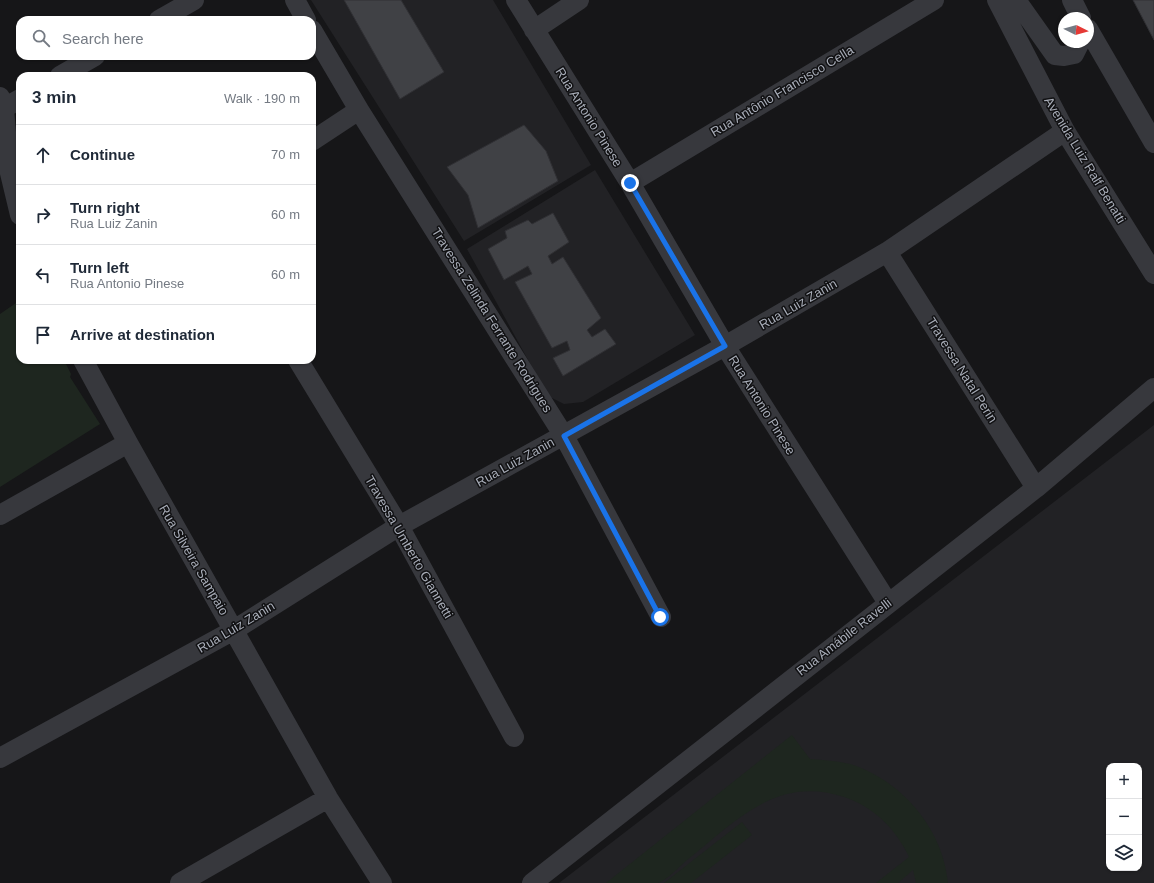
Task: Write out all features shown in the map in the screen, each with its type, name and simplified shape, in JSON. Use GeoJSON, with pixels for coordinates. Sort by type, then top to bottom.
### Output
{"type":"FeatureCollection","features":[{"type":"Feature","properties":{"kind":"street"},"geometry":{"type":"LineString","coordinates":[[166,16],[194,0]]}},
{"type":"Feature","properties":{"kind":"street"},"geometry":{"type":"LineString","coordinates":[[295,0],[304,16]]}},
{"type":"Feature","properties":{"kind":"street","name":"Rua Antonio Pinese"},"geometry":{"type":"LineString","coordinates":[[516,0],[630,183],[725,346],[888,602]]}},
{"type":"Feature","properties":{"kind":"street"},"geometry":{"type":"LineString","coordinates":[[534,30],[579,0]]}},
{"type":"Feature","properties":{"kind":"street","name":"Rua Antônio Francisco Cella"},"geometry":{"type":"LineString","coordinates":[[630,183],[934,0]]}},
{"type":"Feature","properties":{"kind":"street","name":"Avenida Luiz Ralf Benatti"},"geometry":{"type":"LineString","coordinates":[[997,0],[1065,131],[1154,274]]}},
{"type":"Feature","properties":{"kind":"street"},"geometry":{"type":"LineString","coordinates":[[1016,0],[1054,55],[1064,56],[1074,54],[1077,48]]}},
{"type":"Feature","properties":{"kind":"street","name":"Travessa Zelinda Ferrante Rodrigues"},"geometry":{"type":"LineString","coordinates":[[316,37],[359,110],[564,436],[660,617]]}},
{"type":"Feature","properties":{"kind":"street"},"geometry":{"type":"LineString","coordinates":[[1094,40],[1154,143]]}},
{"type":"Feature","properties":{"kind":"street"},"geometry":{"type":"LineString","coordinates":[[67,72],[88,60]]}},
{"type":"Feature","properties":{"kind":"street"},"geometry":{"type":"LineString","coordinates":[[8,101],[9,169],[16,198]]}},
{"type":"Feature","properties":{"kind":"street"},"geometry":{"type":"LineString","coordinates":[[316,138],[359,110]]}},
{"type":"Feature","properties":{"kind":"street","name":"Rua Luiz Zanin"},"geometry":{"type":"LineString","coordinates":[[0,758],[234,630],[399,526],[725,346],[887,252],[1065,131]]}},
{"type":"Feature","properties":{"kind":"street","name":"Travessa Natal Perin"},"geometry":{"type":"LineString","coordinates":[[887,252],[1036,488]]}},
{"type":"Feature","properties":{"kind":"street","name":"Rua Silveira Sampaio"},"geometry":{"type":"LineString","coordinates":[[85,364],[328,798],[382,883]]}},
{"type":"Feature","properties":{"kind":"street","name":"Travessa Umberto Giannetti"},"geometry":{"type":"LineString","coordinates":[[300,364],[399,526],[514,737]]}},
{"type":"Feature","properties":{"kind":"street","name":"Rua Amábile Ravelli"},"geometry":{"type":"LineString","coordinates":[[532,883],[888,602],[1036,488],[1154,388]]}},
{"type":"Feature","properties":{"kind":"street"},"geometry":{"type":"LineString","coordinates":[[0,515],[128,443]]}},
{"type":"Feature","properties":{"kind":"street"},"geometry":{"type":"LineString","coordinates":[[180,883],[328,798]]}},
{"type":"Feature","properties":{"kind":"shaded area"},"geometry":{"type":"Polygon","coordinates":[[[311,0],[493,0],[591,165],[464,241],[311,0]]]}},
{"type":"Feature","properties":{"kind":"shaded area"},"geometry":{"type":"Polygon","coordinates":[[[595,170],[695,335],[583,402],[564,404],[548,396],[467,249],[595,170]]]}},
{"type":"Feature","properties":{"kind":"shaded area"},"geometry":{"type":"Polygon","coordinates":[[[16,303],[16,364],[66,364],[71,374],[70,377],[100,424],[0,487],[0,314],[16,303]]]}},
{"type":"Feature","properties":{"kind":"shaded area"},"geometry":{"type":"Polygon","coordinates":[[[1154,425],[1154,883],[559,883],[1154,425]]]}},
{"type":"Feature","properties":{"kind":"shaded area"},"geometry":{"type":"Polygon","coordinates":[[[792,735],[810,759],[850,764],[869,771],[902,794],[928,825],[938,843],[948,883],[916,883],[913,870],[898,883],[876,883],[909,857],[898,837],[891,828],[874,813],[855,801],[820,792],[798,792],[777,797],[740,817],[661,882],[606,883],[792,735]]]}},
{"type":"Feature","properties":{"kind":"shaded area"},"geometry":{"type":"Polygon","coordinates":[[[742,822],[752,835],[691,883],[664,883],[742,822]]]}},
{"type":"Feature","properties":{"kind":"building"},"geometry":{"type":"Polygon","coordinates":[[[344,0],[401,0],[444,72],[400,99],[344,0]]]}},
{"type":"Feature","properties":{"kind":"building"},"geometry":{"type":"Polygon","coordinates":[[[1133,0],[1154,0],[1154,40],[1133,0]]]}},
{"type":"Feature","properties":{"kind":"building"},"geometry":{"type":"Polygon","coordinates":[[[524,125],[546,151],[558,181],[478,228],[468,195],[447,167],[524,125]]]}},
{"type":"Feature","properties":{"kind":"building"},"geometry":{"type":"Polygon","coordinates":[[[553,213],[569,242],[548,256],[552,264],[563,257],[601,318],[587,330],[592,337],[605,329],[616,344],[563,376],[553,358],[570,350],[567,341],[552,348],[515,282],[532,274],[528,266],[504,280],[488,249],[507,238],[505,231],[528,220],[532,224],[553,213]]]}},
{"type":"Feature","properties":{"kind":"route"},"geometry":{"type":"LineString","coordinates":[[630,183],[725,346],[564,436],[660,617]]}}]}
